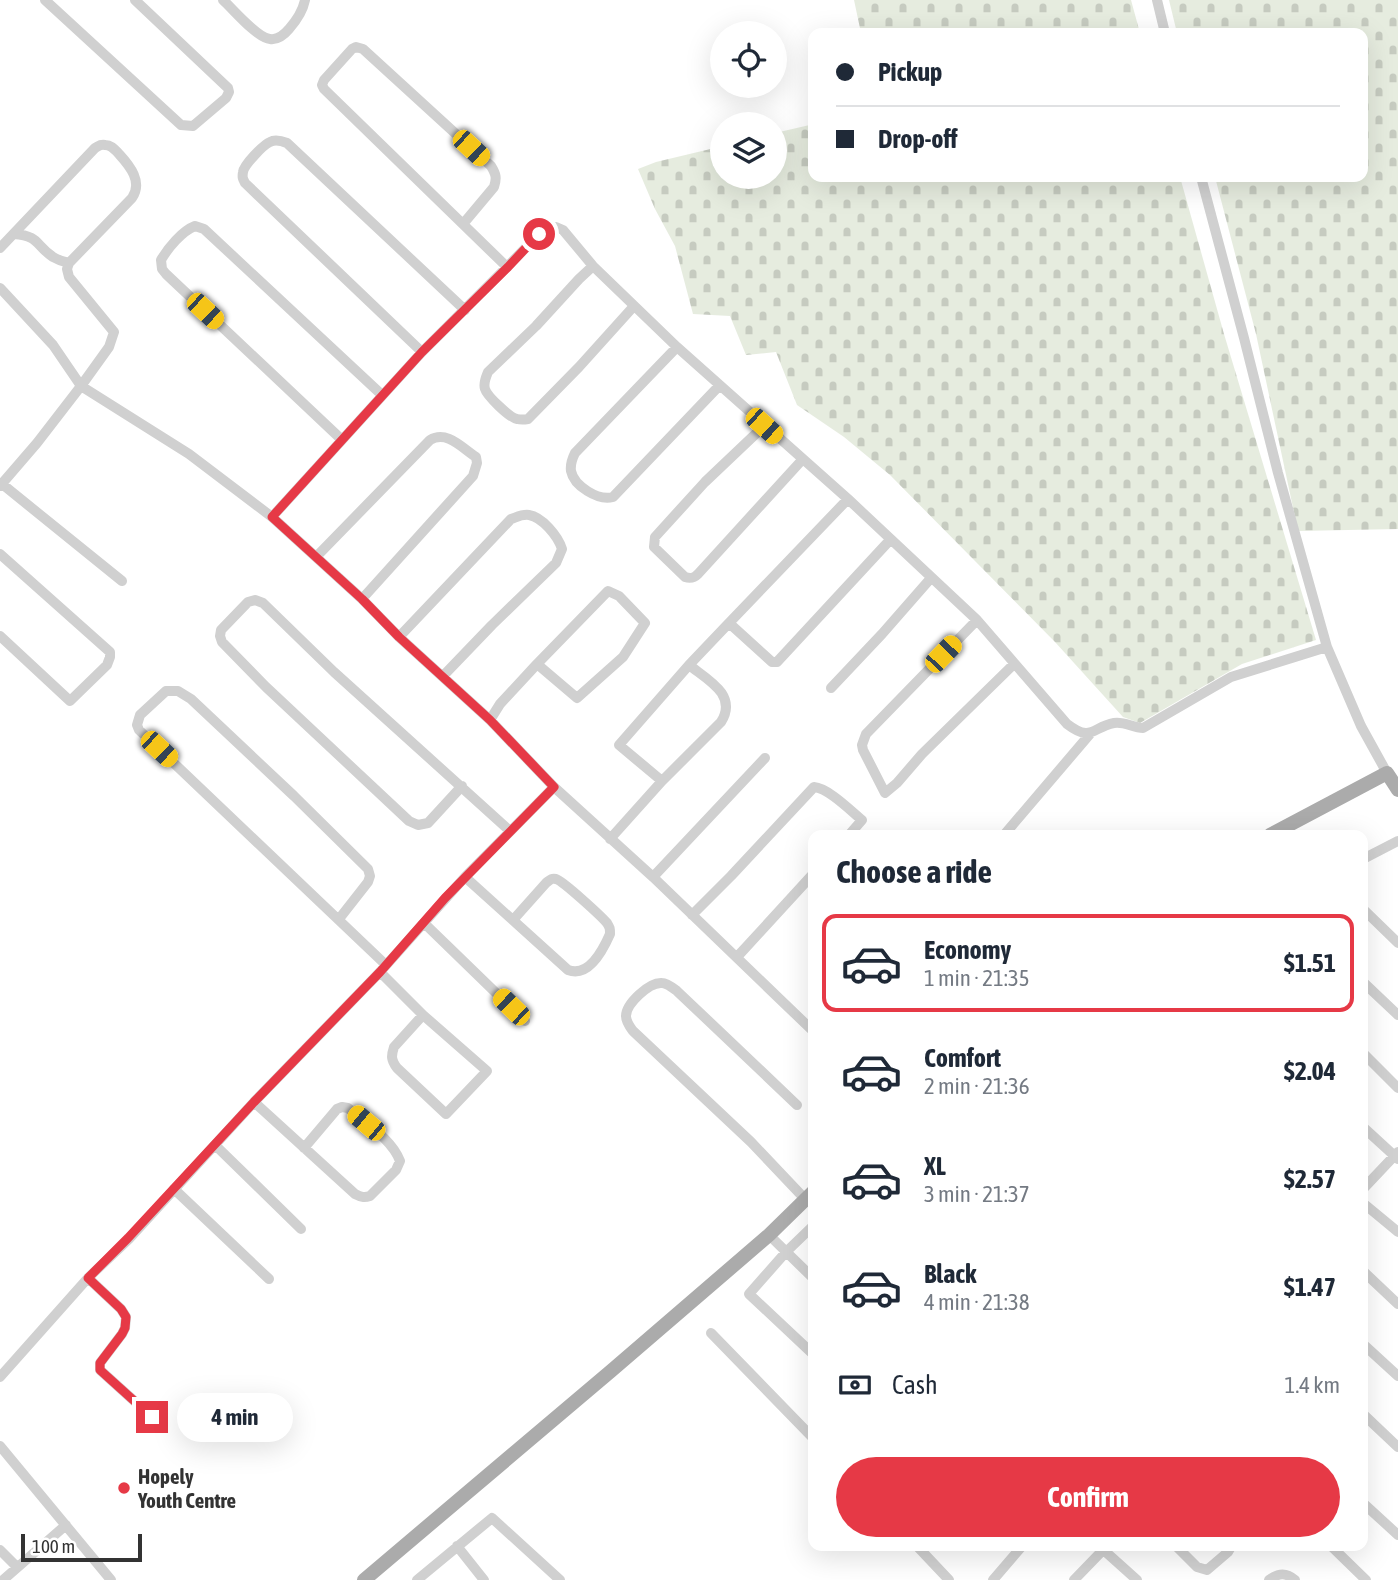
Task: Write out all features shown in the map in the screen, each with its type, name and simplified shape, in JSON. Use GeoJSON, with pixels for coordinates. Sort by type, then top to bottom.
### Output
{"type":"FeatureCollection","features":[{"type":"Feature","properties":{"kind":"main road"},"geometry":{"type":"LineString","coordinates":[[1280,830],[1387,774],[1398,790]]}},
{"type":"Feature","properties":{"kind":"main road"},"geometry":{"type":"LineString","coordinates":[[364,1580],[769,1235],[808,1197]]}},
{"type":"Feature","properties":{"kind":"street"},"geometry":{"type":"LineString","coordinates":[[45,0],[181,125],[193,126],[226,98],[228,88],[135,0]]}},
{"type":"Feature","properties":{"kind":"street"},"geometry":{"type":"LineString","coordinates":[[223,0],[269,39],[278,38],[287,32],[304,6],[304,0]]}},
{"type":"Feature","properties":{"kind":"street"},"geometry":{"type":"LineString","coordinates":[[1157,0],[1164,28]]}},
{"type":"Feature","properties":{"kind":"street"},"geometry":{"type":"LineString","coordinates":[[463,224],[494,187],[496,174],[491,166],[363,48],[352,49],[324,80],[323,88],[463,224],[508,267]]}},
{"type":"Feature","properties":{"kind":"street"},"geometry":{"type":"LineString","coordinates":[[422,352],[245,183],[245,166],[257,153],[269,142],[287,143],[465,310]]}},
{"type":"Feature","properties":{"kind":"street"},"geometry":{"type":"LineString","coordinates":[[0,248],[95,148],[106,145],[113,147],[133,172],[135,192],[69,263],[67,269],[69,277],[114,331],[105,353],[37,443],[1,485],[122,581]]}},
{"type":"Feature","properties":{"kind":"street"},"geometry":{"type":"LineString","coordinates":[[1202,182],[1278,473],[1327,647],[1361,726],[1387,774]]}},
{"type":"Feature","properties":{"kind":"street"},"geometry":{"type":"LineString","coordinates":[[341,439],[166,274],[161,260],[174,244],[190,228],[195,226],[204,229],[382,395]]}},
{"type":"Feature","properties":{"kind":"street"},"geometry":{"type":"LineString","coordinates":[[272,517],[422,352],[539,234],[548,228],[556,227],[564,230],[593,266],[677,347],[848,499],[977,620],[1067,724],[1080,732],[1090,734]]}},
{"type":"Feature","properties":{"kind":"street"},"geometry":{"type":"LineString","coordinates":[[14,234],[36,240],[53,257],[69,263]]}},
{"type":"Feature","properties":{"kind":"street"},"geometry":{"type":"LineString","coordinates":[[593,266],[488,372],[485,380],[488,396],[513,419],[528,419],[634,306]]}},
{"type":"Feature","properties":{"kind":"street"},"geometry":{"type":"LineString","coordinates":[[0,288],[54,345],[81,386],[189,454],[272,517],[490,720],[554,787],[653,877],[808,1026]]}},
{"type":"Feature","properties":{"kind":"street"},"geometry":{"type":"LineString","coordinates":[[677,347],[575,453],[570,467],[576,481],[596,497],[613,498],[719,386]]}},
{"type":"Feature","properties":{"kind":"street"},"geometry":{"type":"LineString","coordinates":[[764,426],[705,482],[655,537],[654,547],[685,577],[694,578],[802,460]]}},
{"type":"Feature","properties":{"kind":"street"},"geometry":{"type":"LineString","coordinates":[[316,557],[430,440],[447,437],[475,457],[477,463],[473,476],[362,599]]}},
{"type":"Feature","properties":{"kind":"street"},"geometry":{"type":"LineString","coordinates":[[662,781],[619,745],[729,623],[848,499]]}},
{"type":"Feature","properties":{"kind":"street"},"geometry":{"type":"LineString","coordinates":[[399,637],[511,519],[530,515],[548,528],[562,549],[556,563],[443,676]]}},
{"type":"Feature","properties":{"kind":"street"},"geometry":{"type":"LineString","coordinates":[[729,623],[772,662],[777,662],[890,540]]}},
{"type":"Feature","properties":{"kind":"street"},"geometry":{"type":"LineString","coordinates":[[0,554],[110,652],[110,657],[107,665],[70,701],[0,636]]}},
{"type":"Feature","properties":{"kind":"street"},"geometry":{"type":"LineString","coordinates":[[831,688],[931,578]]}},
{"type":"Feature","properties":{"kind":"street"},"geometry":{"type":"LineString","coordinates":[[490,720],[500,704],[537,664],[608,592],[619,596],[645,622],[623,657],[577,698],[537,664]]}},
{"type":"Feature","properties":{"kind":"street"},"geometry":{"type":"LineString","coordinates":[[462,786],[428,823],[418,825],[409,821],[266,687],[222,642],[221,630],[248,601],[263,603],[334,672],[462,786],[510,831]]}},
{"type":"Feature","properties":{"kind":"street"},"geometry":{"type":"LineString","coordinates":[[977,620],[866,734],[863,750],[885,793],[1014,664]]}},
{"type":"Feature","properties":{"kind":"street"},"geometry":{"type":"LineString","coordinates":[[1008,830],[1090,734],[1116,723],[1143,728],[1231,677],[1327,647]]}},
{"type":"Feature","properties":{"kind":"street"},"geometry":{"type":"LineString","coordinates":[[610,839],[726,715],[726,700],[722,693],[690,665]]}},
{"type":"Feature","properties":{"kind":"street"},"geometry":{"type":"LineString","coordinates":[[339,919],[368,882],[368,869],[199,706],[178,691],[166,691],[140,715],[137,725],[139,730],[339,919],[423,1015],[487,1071],[446,1114],[392,1062],[394,1047],[423,1015]]}},
{"type":"Feature","properties":{"kind":"street"},"geometry":{"type":"LineString","coordinates":[[653,877],[765,758]]}},
{"type":"Feature","properties":{"kind":"street"},"geometry":{"type":"LineString","coordinates":[[0,1377],[88,1278],[383,969],[465,877],[554,787]]}},
{"type":"Feature","properties":{"kind":"street"},"geometry":{"type":"LineString","coordinates":[[692,915],[814,787],[828,792],[862,820],[853,830]]}},
{"type":"Feature","properties":{"kind":"street"},"geometry":{"type":"LineString","coordinates":[[1368,856],[1398,841]]}},
{"type":"Feature","properties":{"kind":"street"},"geometry":{"type":"LineString","coordinates":[[465,877],[568,970],[581,972],[586,969],[610,934],[603,919],[555,879],[546,883],[513,920]]}},
{"type":"Feature","properties":{"kind":"street"},"geometry":{"type":"LineString","coordinates":[[737,957],[808,880]]}},
{"type":"Feature","properties":{"kind":"street"},"geometry":{"type":"LineString","coordinates":[[1368,914],[1398,943]]}},
{"type":"Feature","properties":{"kind":"street"},"geometry":{"type":"LineString","coordinates":[[424,923],[525,1021]]}},
{"type":"Feature","properties":{"kind":"street"},"geometry":{"type":"LineString","coordinates":[[797,1105],[669,985],[661,982],[643,990],[625,1013],[633,1031],[808,1193]]}},
{"type":"Feature","properties":{"kind":"street"},"geometry":{"type":"LineString","coordinates":[[1368,987],[1398,1015]]}},
{"type":"Feature","properties":{"kind":"street"},"geometry":{"type":"LineString","coordinates":[[1368,1058],[1398,1088]]}},
{"type":"Feature","properties":{"kind":"street"},"geometry":{"type":"LineString","coordinates":[[254,1102],[304,1148],[355,1194],[365,1198],[370,1196],[396,1170],[400,1161],[384,1138],[348,1108],[342,1107],[337,1109],[304,1148]]}},
{"type":"Feature","properties":{"kind":"street"},"geometry":{"type":"LineString","coordinates":[[1368,1131],[1397,1156],[1368,1184]]}},
{"type":"Feature","properties":{"kind":"street"},"geometry":{"type":"LineString","coordinates":[[215,1144],[301,1229]]}},
{"type":"Feature","properties":{"kind":"street"},"geometry":{"type":"LineString","coordinates":[[174,1189],[268,1279]]}},
{"type":"Feature","properties":{"kind":"street"},"geometry":{"type":"LineString","coordinates":[[1368,1207],[1398,1232]]}},
{"type":"Feature","properties":{"kind":"street"},"geometry":{"type":"LineString","coordinates":[[808,1231],[749,1294],[808,1349]]}},
{"type":"Feature","properties":{"kind":"street"},"geometry":{"type":"LineString","coordinates":[[769,1235],[808,1273]]}},
{"type":"Feature","properties":{"kind":"street"},"geometry":{"type":"LineString","coordinates":[[1368,1276],[1398,1304]]}},
{"type":"Feature","properties":{"kind":"street"},"geometry":{"type":"LineString","coordinates":[[88,1278],[126,1317],[125,1328],[100,1363],[100,1370],[152,1417]]}},
{"type":"Feature","properties":{"kind":"street"},"geometry":{"type":"LineString","coordinates":[[711,1333],[808,1434]]}},
{"type":"Feature","properties":{"kind":"street"},"geometry":{"type":"LineString","coordinates":[[1368,1349],[1398,1376]]}},
{"type":"Feature","properties":{"kind":"street"},"geometry":{"type":"LineString","coordinates":[[1368,1419],[1398,1447]]}},
{"type":"Feature","properties":{"kind":"street"},"geometry":{"type":"LineString","coordinates":[[1,1449],[111,1580]]}},
{"type":"Feature","properties":{"kind":"street"},"geometry":{"type":"LineString","coordinates":[[1368,1508],[1398,1535]]}},
{"type":"Feature","properties":{"kind":"street"},"geometry":{"type":"LineString","coordinates":[[417,1580],[492,1518],[560,1580]]}},
{"type":"Feature","properties":{"kind":"street"},"geometry":{"type":"LineString","coordinates":[[3,1580],[66,1525]]}},
{"type":"Feature","properties":{"kind":"street"},"geometry":{"type":"LineString","coordinates":[[457,1546],[484,1580]]}},
{"type":"Feature","properties":{"kind":"street"},"geometry":{"type":"LineString","coordinates":[[0,1549],[16,1567]]}},
{"type":"Feature","properties":{"kind":"street"},"geometry":{"type":"LineString","coordinates":[[922,1551],[949,1580]]}},
{"type":"Feature","properties":{"kind":"street"},"geometry":{"type":"LineString","coordinates":[[993,1580],[1016,1551]]}},
{"type":"Feature","properties":{"kind":"street"},"geometry":{"type":"LineString","coordinates":[[1074,1580],[1098,1551]]}},
{"type":"Feature","properties":{"kind":"street"},"geometry":{"type":"LineString","coordinates":[[1103,1551],[1137,1580]]}},
{"type":"Feature","properties":{"kind":"street"},"geometry":{"type":"LineString","coordinates":[[1181,1551],[1197,1567],[1207,1570],[1229,1551]]}},
{"type":"Feature","properties":{"kind":"street"},"geometry":{"type":"LineString","coordinates":[[1336,1551],[1366,1580]]}},
{"type":"Feature","properties":{"kind":"street"},"geometry":{"type":"LineString","coordinates":[[1269,1580],[1279,1574],[1286,1574],[1295,1580]]}},
{"type":"Feature","properties":{"kind":"green space"},"geometry":{"type":"Polygon","coordinates":[[[854,0],[1131,0],[1139,28],[860,28],[854,0]]]}},
{"type":"Feature","properties":{"kind":"green space"},"geometry":{"type":"Polygon","coordinates":[[[1169,0],[1398,0],[1398,529],[1298,531],[1256,334],[1216,182],[1368,182],[1368,28],[1176,28],[1169,0]]]}},
{"type":"Feature","properties":{"kind":"green space"},"geometry":{"type":"Polygon","coordinates":[[[808,125],[808,182],[1181,182],[1316,640],[1242,664],[1140,723],[1123,717],[1055,642],[890,475],[844,437],[797,405],[776,352],[746,355],[730,316],[693,314],[675,246],[638,169],[710,149],[710,189],[787,189],[787,130],[808,125]]]}},
{"type":"Feature","properties":{"kind":"place","name":"Hopely Youth Centre"},"geometry":{"type":"Point","coordinates":[124,1488]}},
{"type":"Feature","properties":{"kind":"route"},"geometry":{"type":"LineString","coordinates":[[152,1417],[100,1370],[100,1363],[125,1328],[126,1317],[88,1278],[380,972],[445,898],[554,787],[490,720],[272,517],[422,352],[539,234]]}}]}
